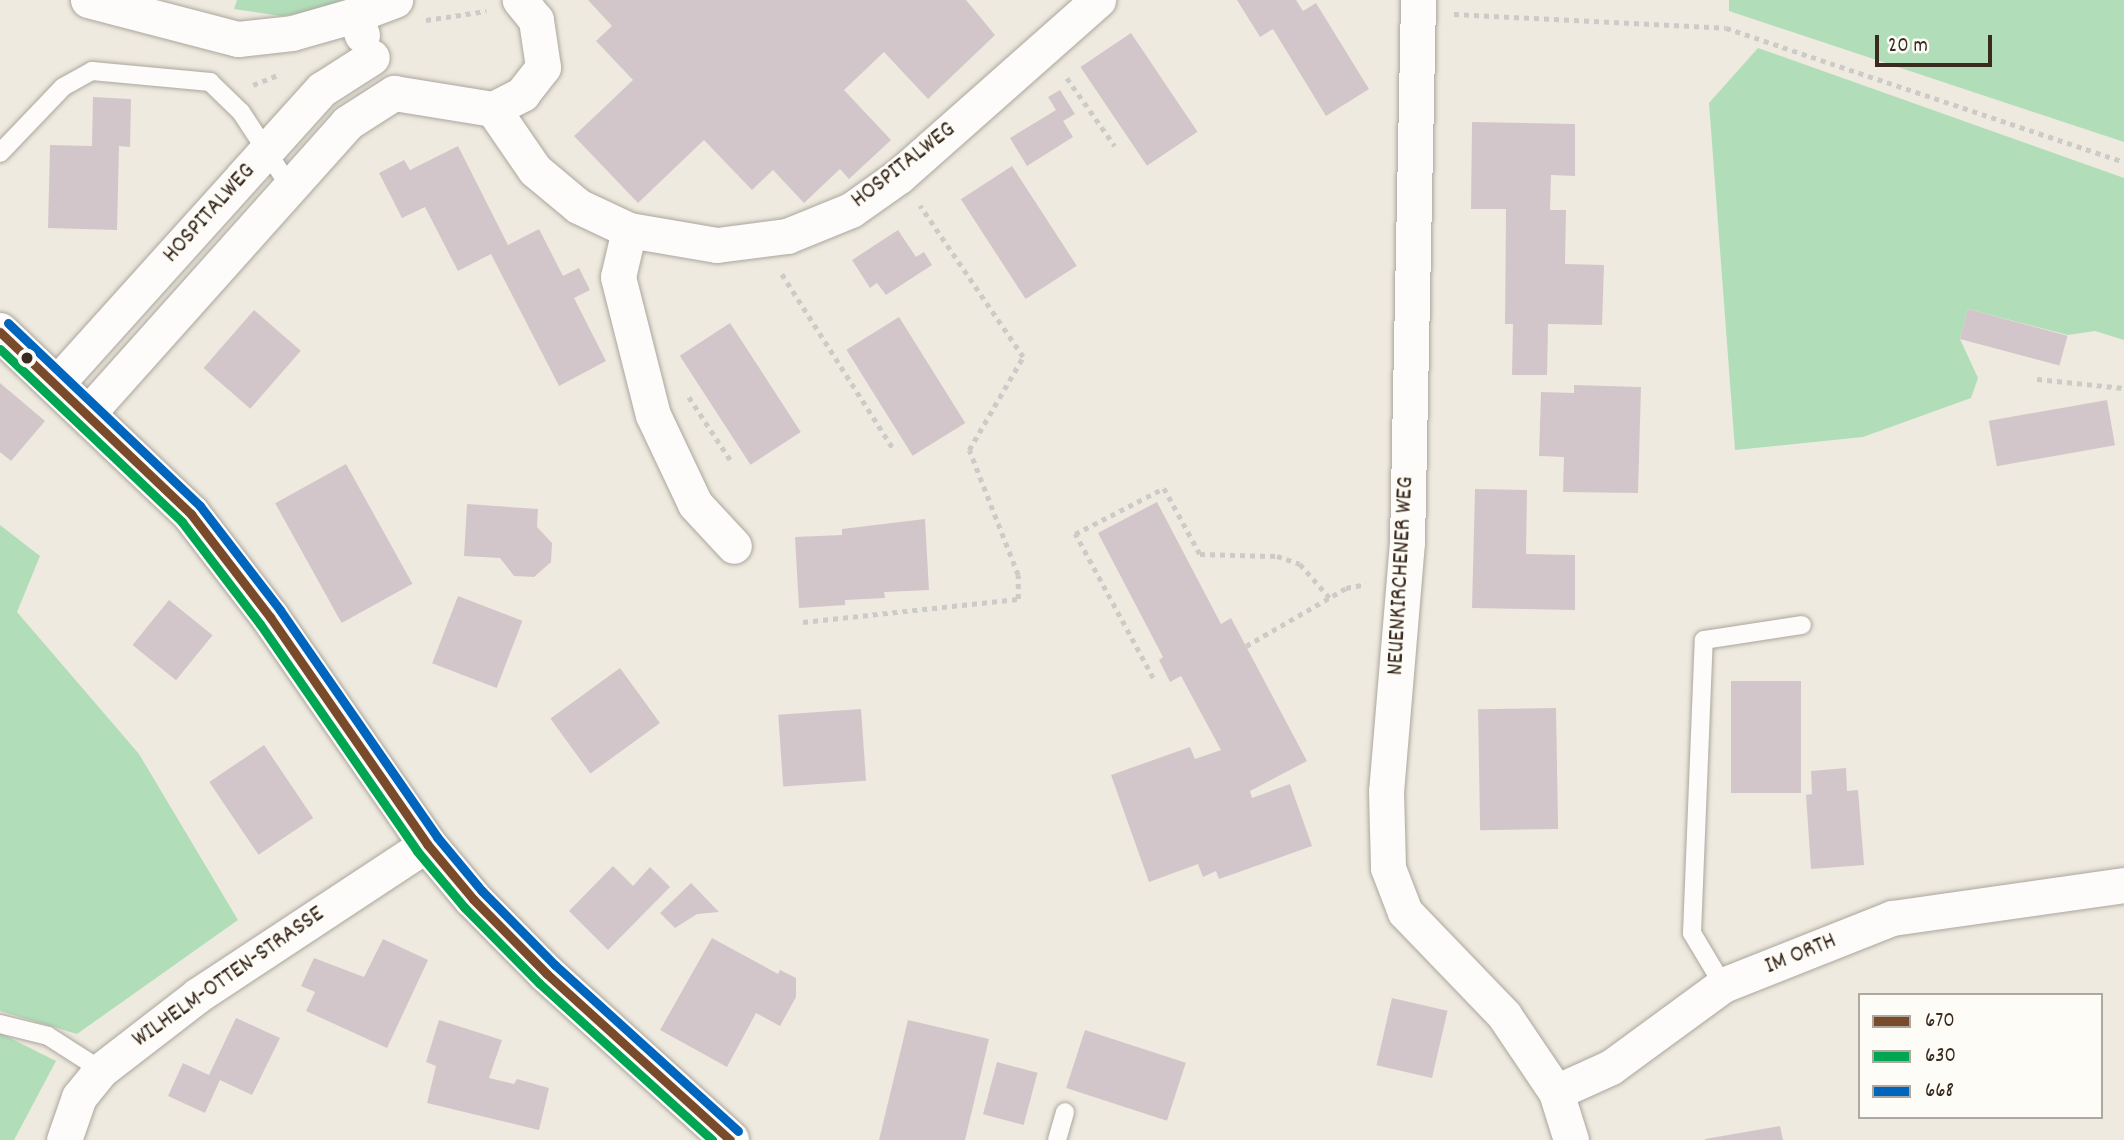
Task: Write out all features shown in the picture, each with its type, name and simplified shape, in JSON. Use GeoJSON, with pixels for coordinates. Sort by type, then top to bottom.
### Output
{"type":"FeatureCollection","features":[{"type":"Feature","properties":{"kind":"street"},"geometry":{"type":"LineString","coordinates":[[89,0],[238,39],[292,33],[395,0]]}},
{"type":"Feature","properties":{"kind":"street"},"geometry":{"type":"LineString","coordinates":[[355,15],[372,57],[394,93],[493,108],[522,94],[543,67],[536,20],[520,0]]}},
{"type":"Feature","properties":{"kind":"street","name":"HOSPITALWEG"},"geometry":{"type":"LineString","coordinates":[[493,108],[535,170],[578,206],[629,230],[717,245],[787,236],[851,210],[899,176],[1098,0]]}},
{"type":"Feature","properties":{"kind":"street","name":"NEUENKIRCHENER WEG"},"geometry":{"type":"LineString","coordinates":[[1418,6],[1404,577],[1386,791],[1388,868],[1405,912],[1504,1014],[1556,1092]]}},
{"type":"Feature","properties":{"kind":"street","name":"HOSPITALWEG"},"geometry":{"type":"LineString","coordinates":[[57,383],[323,89],[372,57]]}},
{"type":"Feature","properties":{"kind":"street","name":"HOSPITALWEG"},"geometry":{"type":"LineString","coordinates":[[89,412],[347,123],[394,93]]}},
{"type":"Feature","properties":{"kind":"street"},"geometry":{"type":"LineString","coordinates":[[629,230],[618,278],[653,415],[695,504],[734,546]]}},
{"type":"Feature","properties":{"kind":"street"},"geometry":{"type":"LineString","coordinates":[[0,332],[89,412],[191,514],[270,617],[427,844],[472,900],[547,974],[730,1140]]}},
{"type":"Feature","properties":{"kind":"street","name":"WILHELM-OTTEN-STRASSE"},"geometry":{"type":"LineString","coordinates":[[64,1140],[79,1097],[101,1070],[198,995],[427,844]]}},
{"type":"Feature","properties":{"kind":"street","name":"IM ORTH"},"geometry":{"type":"LineString","coordinates":[[1556,1092],[1611,1067],[1723,985],[1892,919],[2124,885]]}},
{"type":"Feature","properties":{"kind":"street"},"geometry":{"type":"LineString","coordinates":[[1556,1092],[1571,1140]]}},
{"type":"Feature","properties":{"kind":"lane"},"geometry":{"type":"LineString","coordinates":[[0,153],[63,87],[92,71],[210,82],[241,112],[290,187]]}},
{"type":"Feature","properties":{"kind":"lane"},"geometry":{"type":"LineString","coordinates":[[1723,985],[1692,933],[1704,640],[1802,625]]}},
{"type":"Feature","properties":{"kind":"lane"},"geometry":{"type":"LineString","coordinates":[[0,1024],[48,1036],[101,1070]]}},
{"type":"Feature","properties":{"kind":"lane"},"geometry":{"type":"LineString","coordinates":[[1057,1140],[1065,1112]]}},
{"type":"Feature","properties":{"kind":"path"},"geometry":{"type":"LineString","coordinates":[[1418,6],[1726,28],[2124,162]]}},
{"type":"Feature","properties":{"kind":"path"},"geometry":{"type":"LineString","coordinates":[[1046,47],[1115,146]]}},
{"type":"Feature","properties":{"kind":"path"},"geometry":{"type":"LineString","coordinates":[[803,621],[1018,598],[1018,575],[969,450],[1023,357],[899,176]]}},
{"type":"Feature","properties":{"kind":"path"},"geometry":{"type":"LineString","coordinates":[[767,239],[789,290],[894,450]]}},
{"type":"Feature","properties":{"kind":"path"},"geometry":{"type":"LineString","coordinates":[[2037,379],[2124,388]]}},
{"type":"Feature","properties":{"kind":"path"},"geometry":{"type":"LineString","coordinates":[[1153,678],[1075,534],[1164,488],[1200,554],[1277,556],[1300,564],[1331,598]]}},
{"type":"Feature","properties":{"kind":"path"},"geometry":{"type":"LineString","coordinates":[[1246,646],[1346,588],[1404,577]]}},
{"type":"Feature","properties":{"kind":"green space"},"geometry":{"type":"Polygon","coordinates":[[[237,0],[352,0],[328,10],[281,16],[234,9],[237,0]]]}},
{"type":"Feature","properties":{"kind":"green space"},"geometry":{"type":"Polygon","coordinates":[[[1729,0],[2124,0],[2124,142],[1729,11],[1729,0]]]}},
{"type":"Feature","properties":{"kind":"green space"},"geometry":{"type":"Polygon","coordinates":[[[1758,48],[2124,178],[2124,340],[2095,331],[2068,335],[1968,309],[1960,339],[1978,378],[1971,398],[1863,437],[1735,450],[1709,103],[1758,48]]]}},
{"type":"Feature","properties":{"kind":"green space"},"geometry":{"type":"Polygon","coordinates":[[[0,525],[40,556],[17,612],[139,754],[238,920],[77,1034],[0,1011],[0,525]]]}},
{"type":"Feature","properties":{"kind":"green space"},"geometry":{"type":"Polygon","coordinates":[[[0,1033],[56,1061],[14,1140],[0,1140],[0,1033]]]}},
{"type":"Feature","properties":{"kind":"building"},"geometry":{"type":"Polygon","coordinates":[[[588,0],[966,0],[995,35],[928,99],[884,52],[844,90],[891,140],[849,179],[840,169],[804,203],[773,170],[752,190],[704,140],[638,203],[574,136],[633,80],[596,41],[612,26],[588,0]]]}},
{"type":"Feature","properties":{"kind":"building"},"geometry":{"type":"Polygon","coordinates":[[[1237,0],[1296,0],[1303,11],[1316,3],[1369,89],[1326,116],[1273,29],[1260,37],[1237,0]]]}},
{"type":"Feature","properties":{"kind":"building"},"geometry":{"type":"Polygon","coordinates":[[[1131,33],[1198,132],[1147,166],[1080,67],[1131,33]]]}},
{"type":"Feature","properties":{"kind":"building"},"geometry":{"type":"Polygon","coordinates":[[[1060,90],[1075,114],[1063,121],[1073,137],[1027,166],[1010,138],[1056,110],[1048,97],[1060,90]]]}},
{"type":"Feature","properties":{"kind":"building"},"geometry":{"type":"Polygon","coordinates":[[[93,97],[131,99],[130,147],[119,146],[117,230],[48,228],[50,145],[92,146],[93,97]]]}},
{"type":"Feature","properties":{"kind":"building"},"geometry":{"type":"Polygon","coordinates":[[[1472,122],[1575,124],[1575,176],[1551,175],[1550,210],[1566,210],[1565,264],[1604,265],[1602,325],[1548,324],[1547,375],[1512,375],[1513,324],[1505,324],[1506,209],[1471,209],[1472,122]]]}},
{"type":"Feature","properties":{"kind":"building"},"geometry":{"type":"Polygon","coordinates":[[[458,146],[508,245],[539,229],[563,276],[579,268],[590,290],[574,298],[606,361],[559,386],[491,254],[458,271],[425,207],[402,218],[379,173],[404,160],[410,170],[458,146]]]}},
{"type":"Feature","properties":{"kind":"building"},"geometry":{"type":"Polygon","coordinates":[[[1012,166],[1077,266],[1026,299],[961,199],[1012,166]]]}},
{"type":"Feature","properties":{"kind":"building"},"geometry":{"type":"Polygon","coordinates":[[[898,230],[916,257],[924,252],[932,265],[886,295],[877,283],[870,288],[852,260],[898,230]]]}},
{"type":"Feature","properties":{"kind":"building"},"geometry":{"type":"Polygon","coordinates":[[[1968,309],[2067,336],[2059,366],[1960,339],[1968,309]]]}},
{"type":"Feature","properties":{"kind":"building"},"geometry":{"type":"Polygon","coordinates":[[[254,310],[301,351],[250,409],[203,368],[254,310]]]}},
{"type":"Feature","properties":{"kind":"building"},"geometry":{"type":"Polygon","coordinates":[[[899,317],[965,423],[913,456],[846,350],[899,317]]]}},
{"type":"Feature","properties":{"kind":"building"},"geometry":{"type":"Polygon","coordinates":[[[730,323],[801,432],[750,465],[680,356],[730,323]]]}},
{"type":"Feature","properties":{"kind":"building"},"geometry":{"type":"Polygon","coordinates":[[[0,383],[45,421],[11,461],[0,452],[0,383]]]}},
{"type":"Feature","properties":{"kind":"building"},"geometry":{"type":"Polygon","coordinates":[[[1574,385],[1641,387],[1638,493],[1563,492],[1564,457],[1539,456],[1541,392],[1574,393],[1574,385]]]}},
{"type":"Feature","properties":{"kind":"building"},"geometry":{"type":"Polygon","coordinates":[[[2107,400],[2115,445],[1997,466],[1989,421],[2107,400]]]}},
{"type":"Feature","properties":{"kind":"building"},"geometry":{"type":"Polygon","coordinates":[[[346,464],[412,584],[342,623],[275,503],[346,464]]]}},
{"type":"Feature","properties":{"kind":"building"},"geometry":{"type":"Polygon","coordinates":[[[1475,489],[1527,490],[1526,554],[1575,555],[1575,610],[1472,608],[1475,489]]]}},
{"type":"Feature","properties":{"kind":"building"},"geometry":{"type":"Polygon","coordinates":[[[1157,502],[1221,624],[1231,618],[1307,761],[1250,791],[1252,798],[1290,784],[1312,846],[1219,879],[1216,871],[1203,877],[1198,864],[1149,882],[1111,775],[1190,747],[1195,759],[1221,750],[1181,676],[1170,682],[1159,660],[1163,657],[1098,533],[1157,502]]]}},
{"type":"Feature","properties":{"kind":"building"},"geometry":{"type":"Polygon","coordinates":[[[467,504],[538,509],[537,527],[552,543],[551,562],[534,577],[514,576],[500,558],[464,556],[467,504]]]}},
{"type":"Feature","properties":{"kind":"building"},"geometry":{"type":"Polygon","coordinates":[[[925,519],[929,590],[884,592],[885,598],[845,600],[845,605],[799,608],[795,537],[842,535],[842,529],[925,519]]]}},
{"type":"Feature","properties":{"kind":"building"},"geometry":{"type":"Polygon","coordinates":[[[458,596],[522,621],[497,688],[432,663],[458,596]]]}},
{"type":"Feature","properties":{"kind":"building"},"geometry":{"type":"Polygon","coordinates":[[[169,600],[213,635],[176,680],[132,645],[169,600]]]}},
{"type":"Feature","properties":{"kind":"building"},"geometry":{"type":"Polygon","coordinates":[[[620,668],[660,723],[590,774],[550,719],[620,668]]]}},
{"type":"Feature","properties":{"kind":"building"},"geometry":{"type":"Polygon","coordinates":[[[1731,681],[1801,681],[1801,793],[1731,793],[1731,681]]]}},
{"type":"Feature","properties":{"kind":"building"},"geometry":{"type":"Polygon","coordinates":[[[1556,708],[1558,829],[1480,830],[1478,709],[1556,708]]]}},
{"type":"Feature","properties":{"kind":"building"},"geometry":{"type":"Polygon","coordinates":[[[861,709],[866,781],[783,787],[778,715],[861,709]]]}},
{"type":"Feature","properties":{"kind":"building"},"geometry":{"type":"Polygon","coordinates":[[[264,745],[313,818],[258,855],[209,782],[264,745]]]}},
{"type":"Feature","properties":{"kind":"building"},"geometry":{"type":"Polygon","coordinates":[[[1846,768],[1847,791],[1858,790],[1864,865],[1811,869],[1806,795],[1812,794],[1811,771],[1846,768]]]}},
{"type":"Feature","properties":{"kind":"building"},"geometry":{"type":"Polygon","coordinates":[[[613,866],[633,886],[650,867],[670,887],[608,950],[569,911],[613,866]]]}},
{"type":"Feature","properties":{"kind":"building"},"geometry":{"type":"Polygon","coordinates":[[[691,883],[719,912],[697,914],[675,928],[660,913],[691,883]]]}},
{"type":"Feature","properties":{"kind":"building"},"geometry":{"type":"Polygon","coordinates":[[[712,938],[778,974],[780,970],[796,978],[796,997],[780,1026],[756,1013],[727,1067],[660,1030],[712,938]]]}},
{"type":"Feature","properties":{"kind":"building"},"geometry":{"type":"Polygon","coordinates":[[[383,939],[428,960],[387,1048],[306,1011],[315,992],[301,986],[314,958],[364,977],[383,939]]]}},
{"type":"Feature","properties":{"kind":"building"},"geometry":{"type":"Polygon","coordinates":[[[1392,998],[1448,1011],[1432,1078],[1376,1065],[1392,998]]]}},
{"type":"Feature","properties":{"kind":"building"},"geometry":{"type":"Polygon","coordinates":[[[236,1018],[280,1038],[252,1095],[220,1080],[205,1113],[168,1096],[183,1063],[209,1075],[236,1018]]]}},
{"type":"Feature","properties":{"kind":"building"},"geometry":{"type":"Polygon","coordinates":[[[439,1020],[502,1040],[489,1078],[514,1084],[517,1079],[549,1088],[539,1130],[427,1103],[436,1066],[426,1062],[439,1020]]]}},
{"type":"Feature","properties":{"kind":"building"},"geometry":{"type":"Polygon","coordinates":[[[908,1020],[989,1039],[965,1140],[879,1140],[908,1020]]]}},
{"type":"Feature","properties":{"kind":"building"},"geometry":{"type":"Polygon","coordinates":[[[1085,1030],[1186,1063],[1167,1121],[1066,1088],[1085,1030]]]}},
{"type":"Feature","properties":{"kind":"building"},"geometry":{"type":"Polygon","coordinates":[[[997,1062],[1038,1073],[1024,1125],[983,1114],[997,1062]]]}},
{"type":"Feature","properties":{"kind":"building"},"geometry":{"type":"Polygon","coordinates":[[[1780,1126],[1783,1140],[1705,1140],[1705,1139],[1780,1126]]]}},
{"type":"Feature","properties":{"kind":"transit line","name":"668"},"geometry":{"type":"LineString","coordinates":[[8,323],[200,506],[280,610],[437,837],[482,891],[555,965],[738,1131]]}},
{"type":"Feature","properties":{"kind":"transit line","name":"670"},"geometry":{"type":"LineString","coordinates":[[0,332],[191,514],[270,617],[427,844],[473,899],[547,974],[730,1140]]}},
{"type":"Feature","properties":{"kind":"transit line","name":"630"},"geometry":{"type":"LineString","coordinates":[[0,349],[182,522],[260,624],[417,851],[464,907],[539,983],[712,1140]]}}]}
